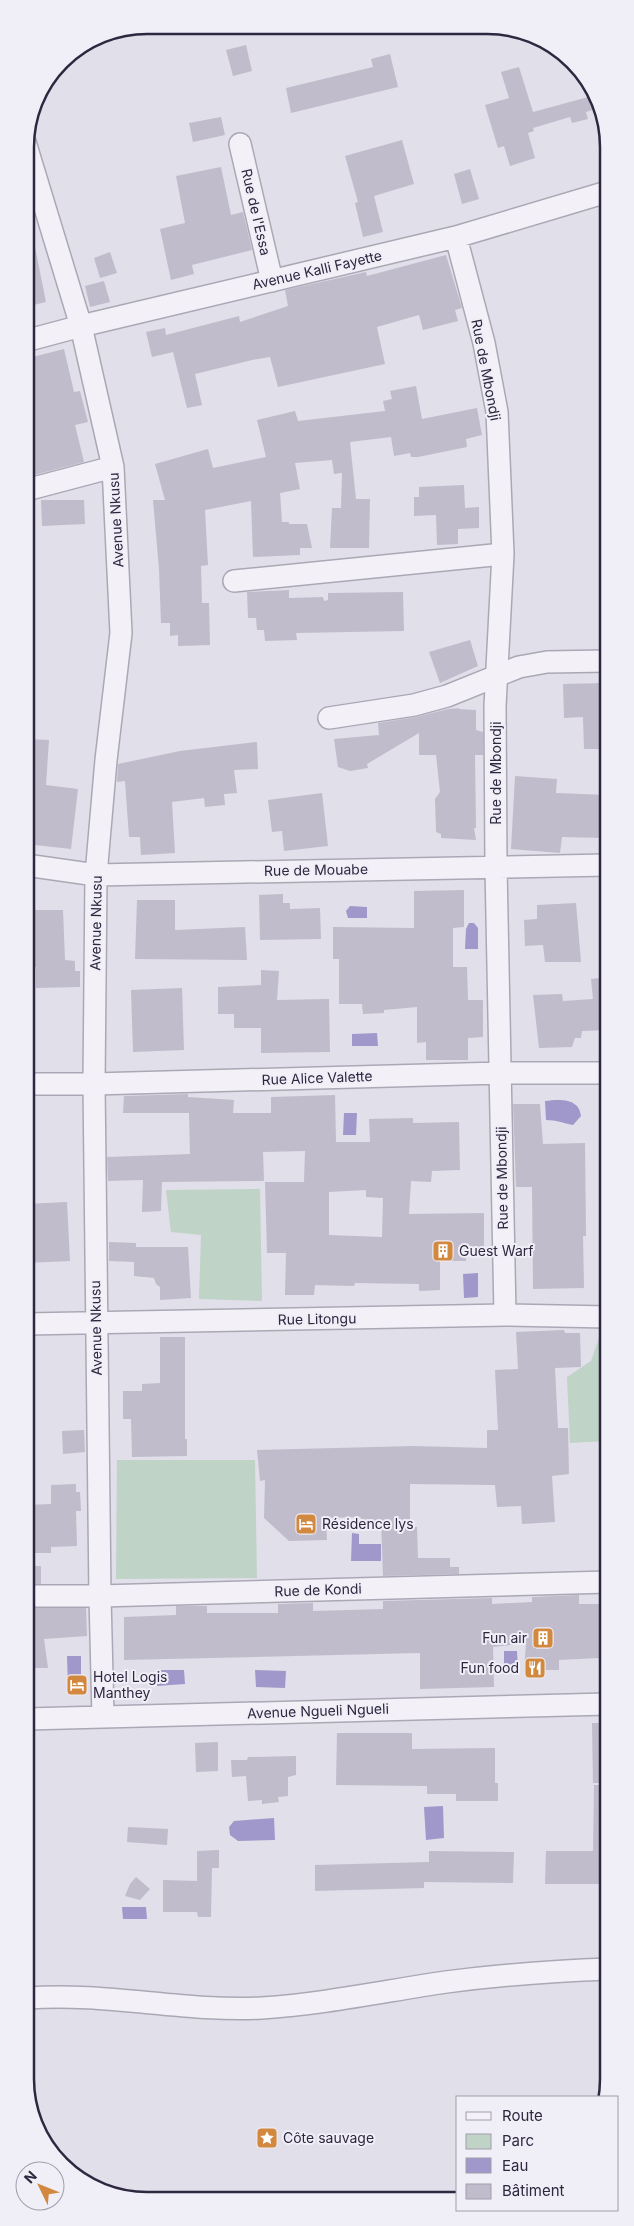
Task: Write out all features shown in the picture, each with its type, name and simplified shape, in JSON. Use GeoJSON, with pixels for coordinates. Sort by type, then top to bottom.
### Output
{"type":"FeatureCollection","features":[{"type":"Feature","properties":{"kind":"street","name":"Rue de l'Essa"},"geometry":{"type":"LineString","coordinates":[[240,144],[272,281]]}},
{"type":"Feature","properties":{"kind":"street","name":"Avenue Kalli Fayette"},"geometry":{"type":"LineString","coordinates":[[34,339],[456,237],[600,194]]}},
{"type":"Feature","properties":{"kind":"street","name":"Avenue Nkusu"},"geometry":{"type":"LineString","coordinates":[[34,196],[81,326],[113,467],[121,633],[106,760],[96,875],[94,1084],[103,1717]]}},
{"type":"Feature","properties":{"kind":"street","name":"Rue de Mbondji"},"geometry":{"type":"LineString","coordinates":[[456,237],[484,343],[497,412],[502,554],[496,676],[496,866],[505,1315]]}},
{"type":"Feature","properties":{"kind":"street"},"geometry":{"type":"LineString","coordinates":[[34,488],[113,467]]}},
{"type":"Feature","properties":{"kind":"street"},"geometry":{"type":"LineString","coordinates":[[234,581],[502,554]]}},
{"type":"Feature","properties":{"kind":"street"},"geometry":{"type":"LineString","coordinates":[[329,718],[414,705],[447,696],[519,667],[547,662],[600,660]]}},
{"type":"Feature","properties":{"kind":"street","name":"Rue de Mouabe"},"geometry":{"type":"LineString","coordinates":[[34,866],[96,875],[600,865]]}},
{"type":"Feature","properties":{"kind":"street","name":"Rue Alice Valette"},"geometry":{"type":"LineString","coordinates":[[34,1084],[500,1073],[600,1073]]}},
{"type":"Feature","properties":{"kind":"street","name":"Rue Litongu"},"geometry":{"type":"LineString","coordinates":[[34,1324],[505,1315],[600,1317]]}},
{"type":"Feature","properties":{"kind":"street","name":"Rue de Kondi"},"geometry":{"type":"LineString","coordinates":[[34,1596],[100,1596],[600,1582]]}},
{"type":"Feature","properties":{"kind":"street","name":"Avenue Ngueli Ngueli"},"geometry":{"type":"LineString","coordinates":[[34,1719],[600,1704]]}},
{"type":"Feature","properties":{"kind":"street"},"geometry":{"type":"LineString","coordinates":[[34,1998],[80,1999],[191,2007],[260,2008],[316,2004],[489,1977],[600,1970]]}},
{"type":"Feature","properties":{"kind":"green space"},"geometry":{"type":"Polygon","coordinates":[[[260,1189],[262,1301],[199,1299],[201,1235],[171,1232],[166,1190],[260,1189]]]}},
{"type":"Feature","properties":{"kind":"green space"},"geometry":{"type":"Polygon","coordinates":[[[600,1335],[600,1441],[570,1443],[567,1377],[591,1361],[600,1335]]]}},
{"type":"Feature","properties":{"kind":"green space"},"geometry":{"type":"Polygon","coordinates":[[[117,1460],[255,1460],[257,1578],[116,1579],[117,1460]]]}},
{"type":"Feature","properties":{"kind":"water"},"geometry":{"type":"Polygon","coordinates":[[[350,906],[367,907],[367,918],[348,918],[346,911],[350,906]]]}},
{"type":"Feature","properties":{"kind":"water"},"geometry":{"type":"Polygon","coordinates":[[[469,923],[474,923],[478,928],[478,949],[465,949],[466,929],[469,923]]]}},
{"type":"Feature","properties":{"kind":"water"},"geometry":{"type":"Polygon","coordinates":[[[377,1033],[378,1046],[352,1046],[352,1034],[377,1033]]]}},
{"type":"Feature","properties":{"kind":"water"},"geometry":{"type":"Polygon","coordinates":[[[562,1100],[573,1103],[577,1106],[581,1116],[573,1125],[546,1120],[545,1101],[562,1100]]]}},
{"type":"Feature","properties":{"kind":"water"},"geometry":{"type":"Polygon","coordinates":[[[344,1113],[357,1113],[356,1135],[343,1135],[344,1113]]]}},
{"type":"Feature","properties":{"kind":"water"},"geometry":{"type":"Polygon","coordinates":[[[478,1273],[478,1297],[464,1298],[463,1274],[478,1273]]]}},
{"type":"Feature","properties":{"kind":"water"},"geometry":{"type":"Polygon","coordinates":[[[352,1533],[359,1534],[359,1544],[381,1544],[381,1561],[351,1561],[352,1533]]]}},
{"type":"Feature","properties":{"kind":"water"},"geometry":{"type":"Polygon","coordinates":[[[504,1651],[517,1651],[518,1671],[504,1671],[504,1651]]]}},
{"type":"Feature","properties":{"kind":"water"},"geometry":{"type":"Polygon","coordinates":[[[67,1656],[81,1656],[81,1686],[68,1687],[67,1656]]]}},
{"type":"Feature","properties":{"kind":"water"},"geometry":{"type":"Polygon","coordinates":[[[157,1670],[184,1670],[185,1684],[157,1686],[157,1670]]]}},
{"type":"Feature","properties":{"kind":"water"},"geometry":{"type":"Polygon","coordinates":[[[255,1670],[286,1671],[285,1688],[256,1687],[255,1670]]]}},
{"type":"Feature","properties":{"kind":"water"},"geometry":{"type":"Polygon","coordinates":[[[443,1806],[444,1838],[426,1840],[424,1807],[443,1806]]]}},
{"type":"Feature","properties":{"kind":"water"},"geometry":{"type":"Polygon","coordinates":[[[274,1818],[275,1840],[238,1841],[230,1835],[229,1827],[234,1821],[274,1818]]]}},
{"type":"Feature","properties":{"kind":"water"},"geometry":{"type":"Polygon","coordinates":[[[122,1907],[146,1907],[147,1919],[123,1919],[122,1907]]]}},
{"type":"Feature","properties":{"kind":"building"},"geometry":{"type":"Polygon","coordinates":[[[246,45],[252,71],[233,76],[226,50],[246,45]]]}},
{"type":"Feature","properties":{"kind":"building"},"geometry":{"type":"Polygon","coordinates":[[[390,54],[398,87],[291,113],[286,88],[373,67],[371,59],[390,54]]]}},
{"type":"Feature","properties":{"kind":"building"},"geometry":{"type":"Polygon","coordinates":[[[519,67],[533,112],[589,97],[593,110],[586,112],[588,119],[572,123],[570,117],[533,128],[534,131],[528,133],[535,158],[510,166],[504,146],[498,148],[485,105],[509,98],[501,72],[519,67]]]}},
{"type":"Feature","properties":{"kind":"building"},"geometry":{"type":"Polygon","coordinates":[[[221,117],[225,135],[193,142],[189,123],[221,117]]]}},
{"type":"Feature","properties":{"kind":"building"},"geometry":{"type":"Polygon","coordinates":[[[402,140],[414,184],[374,196],[383,232],[363,237],[355,203],[358,202],[345,156],[402,140]]]}},
{"type":"Feature","properties":{"kind":"building"},"geometry":{"type":"Polygon","coordinates":[[[221,167],[231,215],[243,212],[252,250],[192,265],[194,274],[171,280],[160,229],[185,223],[176,176],[221,167]]]}},
{"type":"Feature","properties":{"kind":"building"},"geometry":{"type":"Polygon","coordinates":[[[470,169],[479,199],[462,204],[454,174],[470,169]]]}},
{"type":"Feature","properties":{"kind":"building"},"geometry":{"type":"Polygon","coordinates":[[[34,242],[46,302],[34,305],[34,242]]]}},
{"type":"Feature","properties":{"kind":"building"},"geometry":{"type":"Polygon","coordinates":[[[110,252],[117,273],[100,278],[94,258],[110,252]]]}},
{"type":"Feature","properties":{"kind":"building"},"geometry":{"type":"Polygon","coordinates":[[[446,255],[462,308],[455,310],[458,321],[423,330],[419,315],[377,327],[385,364],[278,387],[270,357],[252,360],[195,374],[202,405],[187,408],[173,352],[152,357],[146,332],[165,328],[166,335],[239,316],[240,322],[288,306],[285,290],[366,272],[367,276],[446,255]]]}},
{"type":"Feature","properties":{"kind":"building"},"geometry":{"type":"Polygon","coordinates":[[[104,281],[110,302],[90,307],[85,286],[104,281]]]}},
{"type":"Feature","properties":{"kind":"building"},"geometry":{"type":"Polygon","coordinates":[[[64,349],[74,392],[80,391],[88,422],[75,425],[84,462],[34,475],[34,357],[64,349]]]}},
{"type":"Feature","properties":{"kind":"building"},"geometry":{"type":"Polygon","coordinates":[[[416,386],[422,419],[477,408],[482,435],[466,439],[467,447],[418,457],[411,457],[410,453],[394,456],[391,437],[350,442],[356,499],[370,499],[369,548],[330,548],[332,508],[341,508],[342,473],[334,474],[332,460],[295,463],[300,489],[280,493],[282,522],[307,524],[312,548],[300,548],[300,555],[253,557],[251,501],[205,510],[208,565],[201,566],[202,603],[209,603],[210,645],[178,646],[178,635],[170,636],[170,623],[161,623],[159,569],[153,500],[165,500],[155,464],[208,449],[213,468],[266,457],[257,420],[295,411],[298,421],[385,411],[383,401],[392,399],[390,391],[416,386]]]}},
{"type":"Feature","properties":{"kind":"building"},"geometry":{"type":"Polygon","coordinates":[[[464,485],[465,508],[479,507],[479,528],[458,529],[458,544],[437,545],[436,515],[414,516],[414,497],[419,497],[419,487],[464,485]]]}},
{"type":"Feature","properties":{"kind":"building"},"geometry":{"type":"Polygon","coordinates":[[[41,500],[84,500],[85,524],[42,526],[41,500]]]}},
{"type":"Feature","properties":{"kind":"building"},"geometry":{"type":"Polygon","coordinates":[[[289,590],[289,598],[323,597],[324,601],[328,600],[328,593],[403,592],[404,631],[296,633],[297,640],[265,641],[264,630],[257,630],[256,618],[248,618],[247,592],[289,590]]]}},
{"type":"Feature","properties":{"kind":"building"},"geometry":{"type":"Polygon","coordinates":[[[470,640],[478,666],[440,683],[429,652],[470,640]]]}},
{"type":"Feature","properties":{"kind":"building"},"geometry":{"type":"Polygon","coordinates":[[[600,683],[600,749],[584,749],[583,717],[564,718],[563,684],[600,683]]]}},
{"type":"Feature","properties":{"kind":"building"},"geometry":{"type":"Polygon","coordinates":[[[460,708],[458,709],[476,710],[476,730],[483,732],[483,755],[475,755],[476,828],[474,828],[476,840],[441,838],[441,834],[436,832],[435,799],[440,792],[436,755],[419,755],[419,733],[367,764],[368,768],[350,771],[338,767],[334,739],[379,735],[378,723],[460,708]]]}},
{"type":"Feature","properties":{"kind":"building"},"geometry":{"type":"Polygon","coordinates":[[[34,739],[49,740],[46,785],[78,789],[71,849],[34,845],[34,739]]]}},
{"type":"Feature","properties":{"kind":"building"},"geometry":{"type":"Polygon","coordinates":[[[257,742],[258,769],[234,770],[237,793],[224,794],[225,805],[205,807],[204,798],[172,802],[175,853],[141,855],[140,837],[129,837],[125,781],[117,782],[118,764],[180,751],[257,742]]]}},
{"type":"Feature","properties":{"kind":"building"},"geometry":{"type":"Polygon","coordinates":[[[515,776],[557,779],[556,793],[600,795],[600,838],[562,837],[560,853],[511,849],[515,776]]]}},
{"type":"Feature","properties":{"kind":"building"},"geometry":{"type":"Polygon","coordinates":[[[322,793],[328,846],[284,851],[282,831],[272,832],[268,800],[322,793]]]}},
{"type":"Feature","properties":{"kind":"building"},"geometry":{"type":"Polygon","coordinates":[[[464,890],[464,927],[453,928],[453,967],[467,967],[468,1000],[483,1000],[483,1037],[468,1038],[468,1060],[426,1060],[426,1042],[417,1043],[417,1007],[384,1010],[384,1013],[363,1014],[362,1004],[339,1004],[339,959],[333,959],[333,927],[414,928],[414,891],[464,890]]]}},
{"type":"Feature","properties":{"kind":"building"},"geometry":{"type":"Polygon","coordinates":[[[283,894],[283,903],[290,903],[290,909],[320,908],[321,939],[260,940],[259,895],[283,894]]]}},
{"type":"Feature","properties":{"kind":"building"},"geometry":{"type":"Polygon","coordinates":[[[137,900],[175,900],[175,930],[245,927],[247,960],[135,959],[137,900]]]}},
{"type":"Feature","properties":{"kind":"building"},"geometry":{"type":"Polygon","coordinates":[[[576,903],[581,962],[545,962],[543,945],[525,946],[524,920],[537,919],[537,905],[576,903]]]}},
{"type":"Feature","properties":{"kind":"building"},"geometry":{"type":"Polygon","coordinates":[[[34,910],[63,910],[65,960],[75,961],[75,971],[80,971],[80,987],[36,988],[36,967],[34,967],[34,910]]]}},
{"type":"Feature","properties":{"kind":"building"},"geometry":{"type":"Polygon","coordinates":[[[261,970],[279,971],[277,1000],[329,999],[330,1052],[261,1053],[261,1028],[234,1028],[234,1014],[218,1014],[218,987],[261,985],[261,970]]]}},
{"type":"Feature","properties":{"kind":"building"},"geometry":{"type":"Polygon","coordinates":[[[600,978],[600,1030],[582,1031],[581,1038],[575,1038],[572,1047],[539,1048],[533,995],[562,994],[563,1001],[593,999],[591,979],[600,978]]]}},
{"type":"Feature","properties":{"kind":"building"},"geometry":{"type":"Polygon","coordinates":[[[182,988],[184,1050],[133,1052],[131,990],[182,988]]]}},
{"type":"Feature","properties":{"kind":"building"},"geometry":{"type":"Polygon","coordinates":[[[188,1094],[188,1097],[234,1100],[233,1113],[271,1113],[271,1097],[335,1095],[336,1142],[370,1142],[369,1119],[413,1118],[413,1123],[459,1122],[460,1170],[432,1171],[431,1182],[411,1181],[409,1214],[484,1213],[484,1247],[466,1248],[466,1261],[440,1261],[440,1290],[419,1291],[419,1284],[355,1283],[354,1286],[315,1285],[314,1295],[285,1295],[286,1253],[267,1253],[265,1182],[304,1182],[305,1151],[263,1152],[264,1181],[162,1182],[161,1211],[142,1212],[143,1180],[108,1181],[107,1157],[190,1154],[189,1113],[123,1113],[124,1096],[188,1094]],[[366,1190],[329,1192],[329,1235],[382,1237],[383,1198],[366,1197],[366,1190]]]}},
{"type":"Feature","properties":{"kind":"building"},"geometry":{"type":"Polygon","coordinates":[[[513,1104],[540,1104],[543,1144],[585,1143],[586,1236],[583,1236],[584,1288],[533,1289],[532,1187],[516,1187],[513,1104]]]}},
{"type":"Feature","properties":{"kind":"building"},"geometry":{"type":"Polygon","coordinates":[[[67,1202],[70,1261],[34,1263],[34,1204],[67,1202]]]}},
{"type":"Feature","properties":{"kind":"building"},"geometry":{"type":"Polygon","coordinates":[[[109,1242],[136,1243],[136,1247],[188,1247],[191,1298],[160,1300],[160,1287],[156,1284],[154,1278],[134,1276],[134,1262],[109,1261],[109,1242]]]}},
{"type":"Feature","properties":{"kind":"building"},"geometry":{"type":"Polygon","coordinates":[[[564,1330],[565,1333],[580,1333],[581,1367],[555,1368],[558,1428],[568,1428],[569,1474],[552,1476],[555,1522],[522,1524],[521,1506],[497,1507],[495,1485],[410,1484],[410,1527],[417,1527],[418,1558],[450,1558],[450,1567],[459,1567],[459,1574],[383,1576],[381,1521],[363,1521],[360,1517],[326,1518],[327,1540],[289,1541],[264,1518],[265,1480],[260,1481],[257,1450],[414,1446],[487,1448],[487,1430],[498,1430],[495,1370],[518,1369],[516,1332],[564,1330]]]}},
{"type":"Feature","properties":{"kind":"building"},"geometry":{"type":"Polygon","coordinates":[[[160,1337],[185,1337],[185,1439],[187,1439],[187,1456],[132,1457],[131,1419],[123,1419],[123,1391],[142,1391],[142,1384],[160,1383],[160,1337]]]}},
{"type":"Feature","properties":{"kind":"building"},"geometry":{"type":"Polygon","coordinates":[[[84,1430],[85,1452],[63,1454],[62,1431],[84,1430]]]}},
{"type":"Feature","properties":{"kind":"building"},"geometry":{"type":"Polygon","coordinates":[[[76,1484],[76,1492],[80,1492],[81,1511],[76,1511],[77,1546],[51,1547],[51,1553],[34,1553],[34,1505],[51,1504],[51,1485],[76,1484]]]}},
{"type":"Feature","properties":{"kind":"building"},"geometry":{"type":"Polygon","coordinates":[[[34,1566],[41,1566],[41,1584],[34,1584],[34,1566]]]}},
{"type":"Feature","properties":{"kind":"building"},"geometry":{"type":"Polygon","coordinates":[[[579,1595],[579,1604],[600,1604],[599,1658],[559,1660],[559,1670],[524,1670],[526,1643],[493,1647],[494,1687],[420,1689],[420,1653],[124,1660],[124,1617],[176,1615],[176,1606],[207,1606],[207,1613],[278,1613],[278,1604],[313,1603],[313,1611],[383,1609],[383,1601],[492,1598],[492,1604],[532,1602],[532,1597],[579,1595]]]}},
{"type":"Feature","properties":{"kind":"building"},"geometry":{"type":"Polygon","coordinates":[[[34,1608],[86,1608],[87,1636],[44,1639],[48,1668],[34,1668],[34,1608]]]}},
{"type":"Feature","properties":{"kind":"building"},"geometry":{"type":"Polygon","coordinates":[[[592,1723],[600,1723],[600,1783],[593,1783],[592,1723]]]}},
{"type":"Feature","properties":{"kind":"building"},"geometry":{"type":"Polygon","coordinates":[[[337,1733],[412,1733],[412,1749],[495,1748],[495,1783],[498,1783],[498,1801],[456,1801],[456,1794],[427,1794],[427,1786],[336,1785],[337,1733]]]}},
{"type":"Feature","properties":{"kind":"building"},"geometry":{"type":"Polygon","coordinates":[[[218,1742],[218,1771],[196,1772],[195,1743],[218,1742]]]}},
{"type":"Feature","properties":{"kind":"building"},"geometry":{"type":"Polygon","coordinates":[[[296,1756],[296,1775],[288,1777],[288,1796],[278,1797],[279,1802],[262,1804],[262,1800],[248,1801],[246,1776],[232,1777],[231,1760],[247,1760],[248,1757],[296,1756]]]}},
{"type":"Feature","properties":{"kind":"building"},"geometry":{"type":"Polygon","coordinates":[[[594,1785],[600,1785],[600,1884],[545,1884],[546,1851],[593,1851],[594,1785]]]}},
{"type":"Feature","properties":{"kind":"building"},"geometry":{"type":"Polygon","coordinates":[[[128,1827],[168,1829],[167,1845],[127,1842],[128,1827]]]}},
{"type":"Feature","properties":{"kind":"building"},"geometry":{"type":"Polygon","coordinates":[[[219,1850],[219,1868],[212,1868],[211,1917],[198,1917],[197,1912],[163,1912],[163,1880],[197,1881],[197,1851],[219,1850]]]}},
{"type":"Feature","properties":{"kind":"building"},"geometry":{"type":"Polygon","coordinates":[[[429,1851],[514,1852],[513,1883],[424,1882],[424,1888],[315,1891],[315,1865],[429,1862],[429,1851]]]}},
{"type":"Feature","properties":{"kind":"building"},"geometry":{"type":"Polygon","coordinates":[[[136,1877],[150,1889],[140,1900],[125,1896],[130,1884],[136,1877]]]}},
{"type":"Feature","properties":{"kind":"place","name":"Guest Warf"},"geometry":{"type":"Point","coordinates":[443,1251]}},
{"type":"Feature","properties":{"kind":"place","name":"Résidence lys"},"geometry":{"type":"Point","coordinates":[306,1524]}},
{"type":"Feature","properties":{"kind":"place","name":"Fun air"},"geometry":{"type":"Point","coordinates":[543,1638]}},
{"type":"Feature","properties":{"kind":"place","name":"Fun food"},"geometry":{"type":"Point","coordinates":[535,1668]}},
{"type":"Feature","properties":{"kind":"place","name":"Hotel Logis Manthey"},"geometry":{"type":"Point","coordinates":[77,1685]}},
{"type":"Feature","properties":{"kind":"place","name":"Côte sauvage"},"geometry":{"type":"Point","coordinates":[267,2138]}}]}
